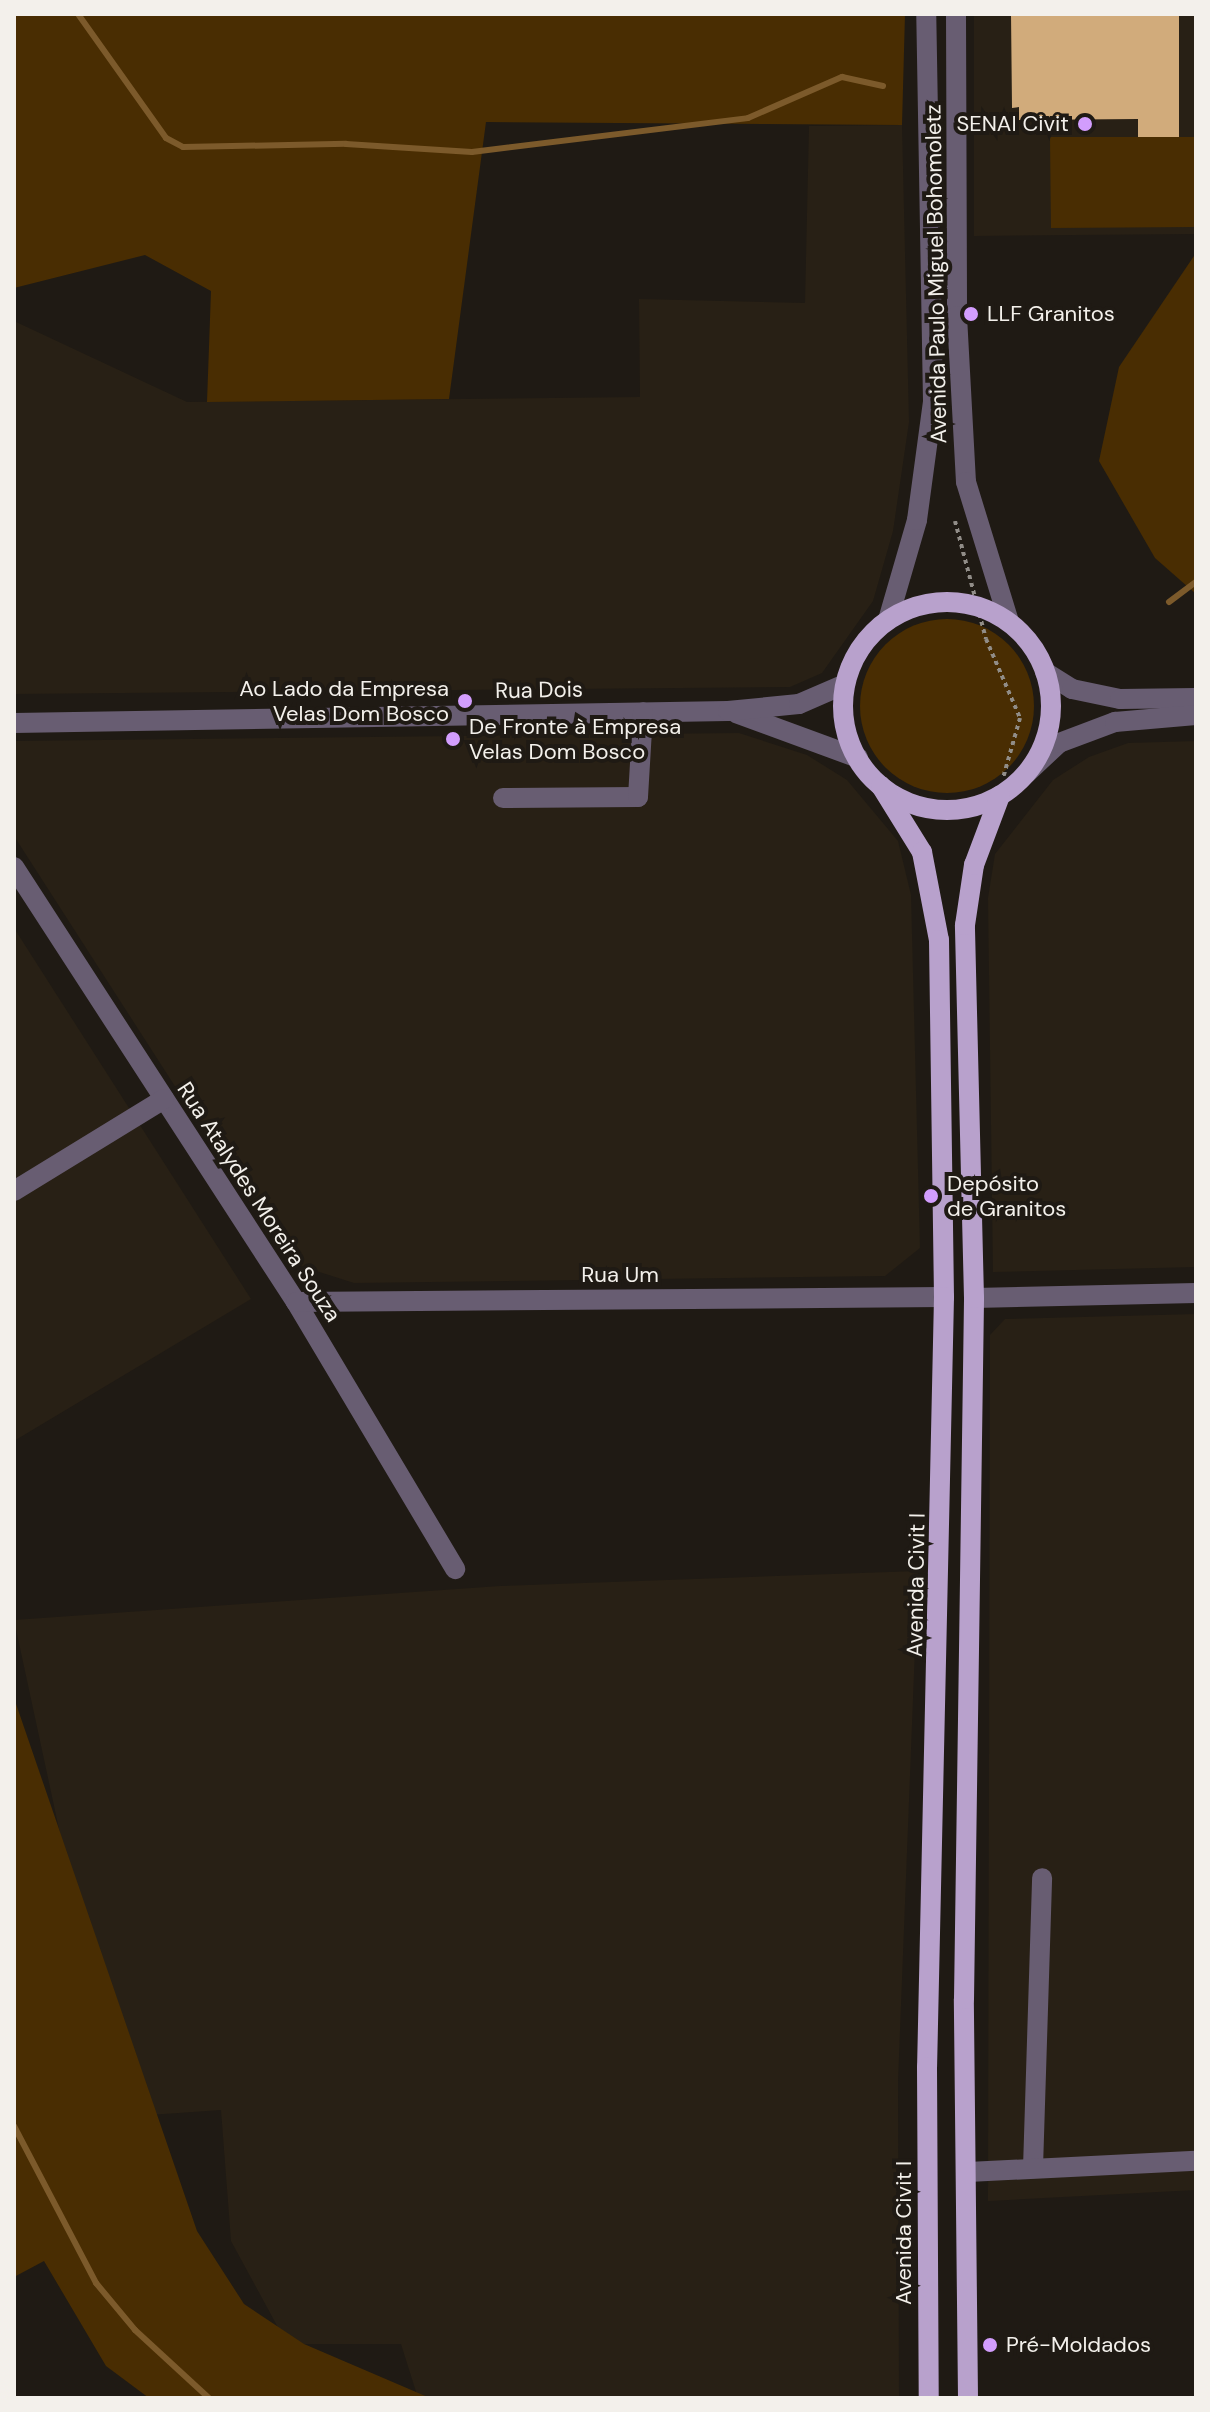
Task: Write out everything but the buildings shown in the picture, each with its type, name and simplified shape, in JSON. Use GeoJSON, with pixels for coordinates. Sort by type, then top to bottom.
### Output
{"type":"FeatureCollection","features":[{"type":"Feature","properties":{"kind":"main road"},"geometry":{"type":"LineString","coordinates":[[942,601],[979,606],[1009,622],[1045,672],[1050,725],[1027,773],[1000,796],[939,810],[881,786],[858,758],[844,715],[845,684],[861,648],[888,620],[942,601]]}},
{"type":"Feature","properties":{"kind":"main road","name":"Avenida Civit I"},"geometry":{"type":"LineString","coordinates":[[881,786],[922,852],[934,896],[944,1297],[928,1980],[929,2398]]}},
{"type":"Feature","properties":{"kind":"main road"},"geometry":{"type":"LineString","coordinates":[[968,2398],[974,1298],[965,925],[974,865],[1000,796]]}},
{"type":"Feature","properties":{"kind":"street","name":"Avenida Paulo Miguel Bohomoletz"},"geometry":{"type":"LineString","coordinates":[[888,620],[917,520],[933,401],[926,14]]}},
{"type":"Feature","properties":{"kind":"street","name":"Avenida Paulo Miguel Bohomoletz"},"geometry":{"type":"LineString","coordinates":[[956,14],[957,316],[966,482],[1009,622]]}},
{"type":"Feature","properties":{"kind":"street"},"geometry":{"type":"LineString","coordinates":[[1045,672],[1072,689],[1120,699],[1196,698]]}},
{"type":"Feature","properties":{"kind":"street","name":"Rua Dois"},"geometry":{"type":"LineString","coordinates":[[14,723],[728,711],[799,704],[845,684]]}},
{"type":"Feature","properties":{"kind":"street","name":"Rua Dois"},"geometry":{"type":"LineString","coordinates":[[728,711],[858,758]]}},
{"type":"Feature","properties":{"kind":"street"},"geometry":{"type":"LineString","coordinates":[[503,798],[638,797],[643,712]]}},
{"type":"Feature","properties":{"kind":"street"},"geometry":{"type":"LineString","coordinates":[[1027,773],[1059,743],[1115,722],[1196,715]]}},
{"type":"Feature","properties":{"kind":"street","name":"Rua Atalydes Moreira Souza"},"geometry":{"type":"LineString","coordinates":[[14,867],[296,1302],[455,1569]]}},
{"type":"Feature","properties":{"kind":"street"},"geometry":{"type":"LineString","coordinates":[[14,1191],[164,1099]]}},
{"type":"Feature","properties":{"kind":"street"},"geometry":{"type":"LineString","coordinates":[[974,1298],[1196,1293]]}},
{"type":"Feature","properties":{"kind":"street","name":"Rua Um"},"geometry":{"type":"LineString","coordinates":[[296,1302],[944,1297]]}},
{"type":"Feature","properties":{"kind":"street"},"geometry":{"type":"LineString","coordinates":[[1033,2168],[1042,1878]]}},
{"type":"Feature","properties":{"kind":"street"},"geometry":{"type":"LineString","coordinates":[[968,2172],[1196,2161]]}},
{"type":"Feature","properties":{"kind":"shaded area"},"geometry":{"type":"Polygon","coordinates":[[[14,14],[905,14],[902,125],[486,122],[449,399],[207,402],[211,291],[145,255],[14,288],[14,14]]]}},
{"type":"Feature","properties":{"kind":"shaded area","name":"SENAI Civit"},"geometry":{"type":"Polygon","coordinates":[[[974,14],[1196,14],[1196,234],[974,236],[974,14]]]}},
{"type":"Feature","properties":{"kind":"shaded area"},"geometry":{"type":"Polygon","coordinates":[[[902,125],[909,422],[893,531],[873,601],[822,673],[790,687],[14,694],[14,321],[187,402],[640,397],[639,299],[805,303],[809,126],[902,125]]]}},
{"type":"Feature","properties":{"kind":"shaded area"},"geometry":{"type":"Polygon","coordinates":[[[1050,137],[1196,137],[1196,227],[1051,228],[1050,137]]]}},
{"type":"Feature","properties":{"kind":"shaded area"},"geometry":{"type":"Polygon","coordinates":[[[1196,253],[1196,594],[1155,558],[1099,461],[1119,367],[1196,253]]]}},
{"type":"Feature","properties":{"kind":"shaded area"},"geometry":{"type":"Polygon","coordinates":[[[947,619],[980,625],[1009,644],[1028,673],[1034,706],[1028,739],[1009,768],[980,787],[947,793],[914,787],[885,768],[866,739],[860,706],[866,673],[885,644],[914,625],[947,619]]]}},
{"type":"Feature","properties":{"kind":"shaded area"},"geometry":{"type":"Polygon","coordinates":[[[739,733],[807,755],[847,780],[898,841],[911,895],[920,1248],[885,1276],[354,1283],[288,1262],[14,836],[14,741],[739,733]]]}},
{"type":"Feature","properties":{"kind":"shaded area"},"geometry":{"type":"Polygon","coordinates":[[[1196,741],[1196,1267],[993,1272],[988,898],[995,854],[1053,780],[1089,757],[1128,743],[1196,741]]]}},
{"type":"Feature","properties":{"kind":"shaded area"},"geometry":{"type":"Polygon","coordinates":[[[14,928],[251,1299],[14,1441],[14,928]]]}},
{"type":"Feature","properties":{"kind":"shaded area"},"geometry":{"type":"Polygon","coordinates":[[[1196,1314],[1196,2190],[988,2201],[990,1335],[1005,1319],[1196,1314]]]}},
{"type":"Feature","properties":{"kind":"shaded area"},"geometry":{"type":"Polygon","coordinates":[[[918,1571],[898,2082],[899,2398],[418,2398],[401,2344],[287,2344],[231,2241],[221,2110],[121,2117],[14,1620],[500,1586],[918,1571]]]}},
{"type":"Feature","properties":{"kind":"shaded area"},"geometry":{"type":"Polygon","coordinates":[[[14,1698],[197,2231],[244,2304],[304,2344],[430,2398],[149,2398],[106,2366],[44,2261],[14,2277],[14,1698]]]}},
{"type":"Feature","properties":{"kind":"waterway"},"geometry":{"type":"LineString","coordinates":[[78,14],[166,138],[183,147],[346,144],[472,152],[748,118],[842,77],[883,86]]}},
{"type":"Feature","properties":{"kind":"waterway"},"geometry":{"type":"LineString","coordinates":[[1169,602],[1196,582]]}},
{"type":"Feature","properties":{"kind":"waterway"},"geometry":{"type":"LineString","coordinates":[[14,2126],[96,2283],[135,2330],[209,2398]]}},
{"type":"Feature","properties":{"kind":"place","name":"SENAI Civit"},"geometry":{"type":"Point","coordinates":[1085,124]}},
{"type":"Feature","properties":{"kind":"place","name":"LLF Granitos"},"geometry":{"type":"Point","coordinates":[971,314]}},
{"type":"Feature","properties":{"kind":"place","name":"Ao Lado da Empresa Velas Dom Bosco"},"geometry":{"type":"Point","coordinates":[465,701]}},
{"type":"Feature","properties":{"kind":"place","name":"De Fronte à Empresa Velas Dom Bosco"},"geometry":{"type":"Point","coordinates":[453,739]}},
{"type":"Feature","properties":{"kind":"place","name":"Depósito de Granitos"},"geometry":{"type":"Point","coordinates":[931,1196]}},
{"type":"Feature","properties":{"kind":"place","name":"Pré-Moldados"},"geometry":{"type":"Point","coordinates":[990,2345]}}]}
